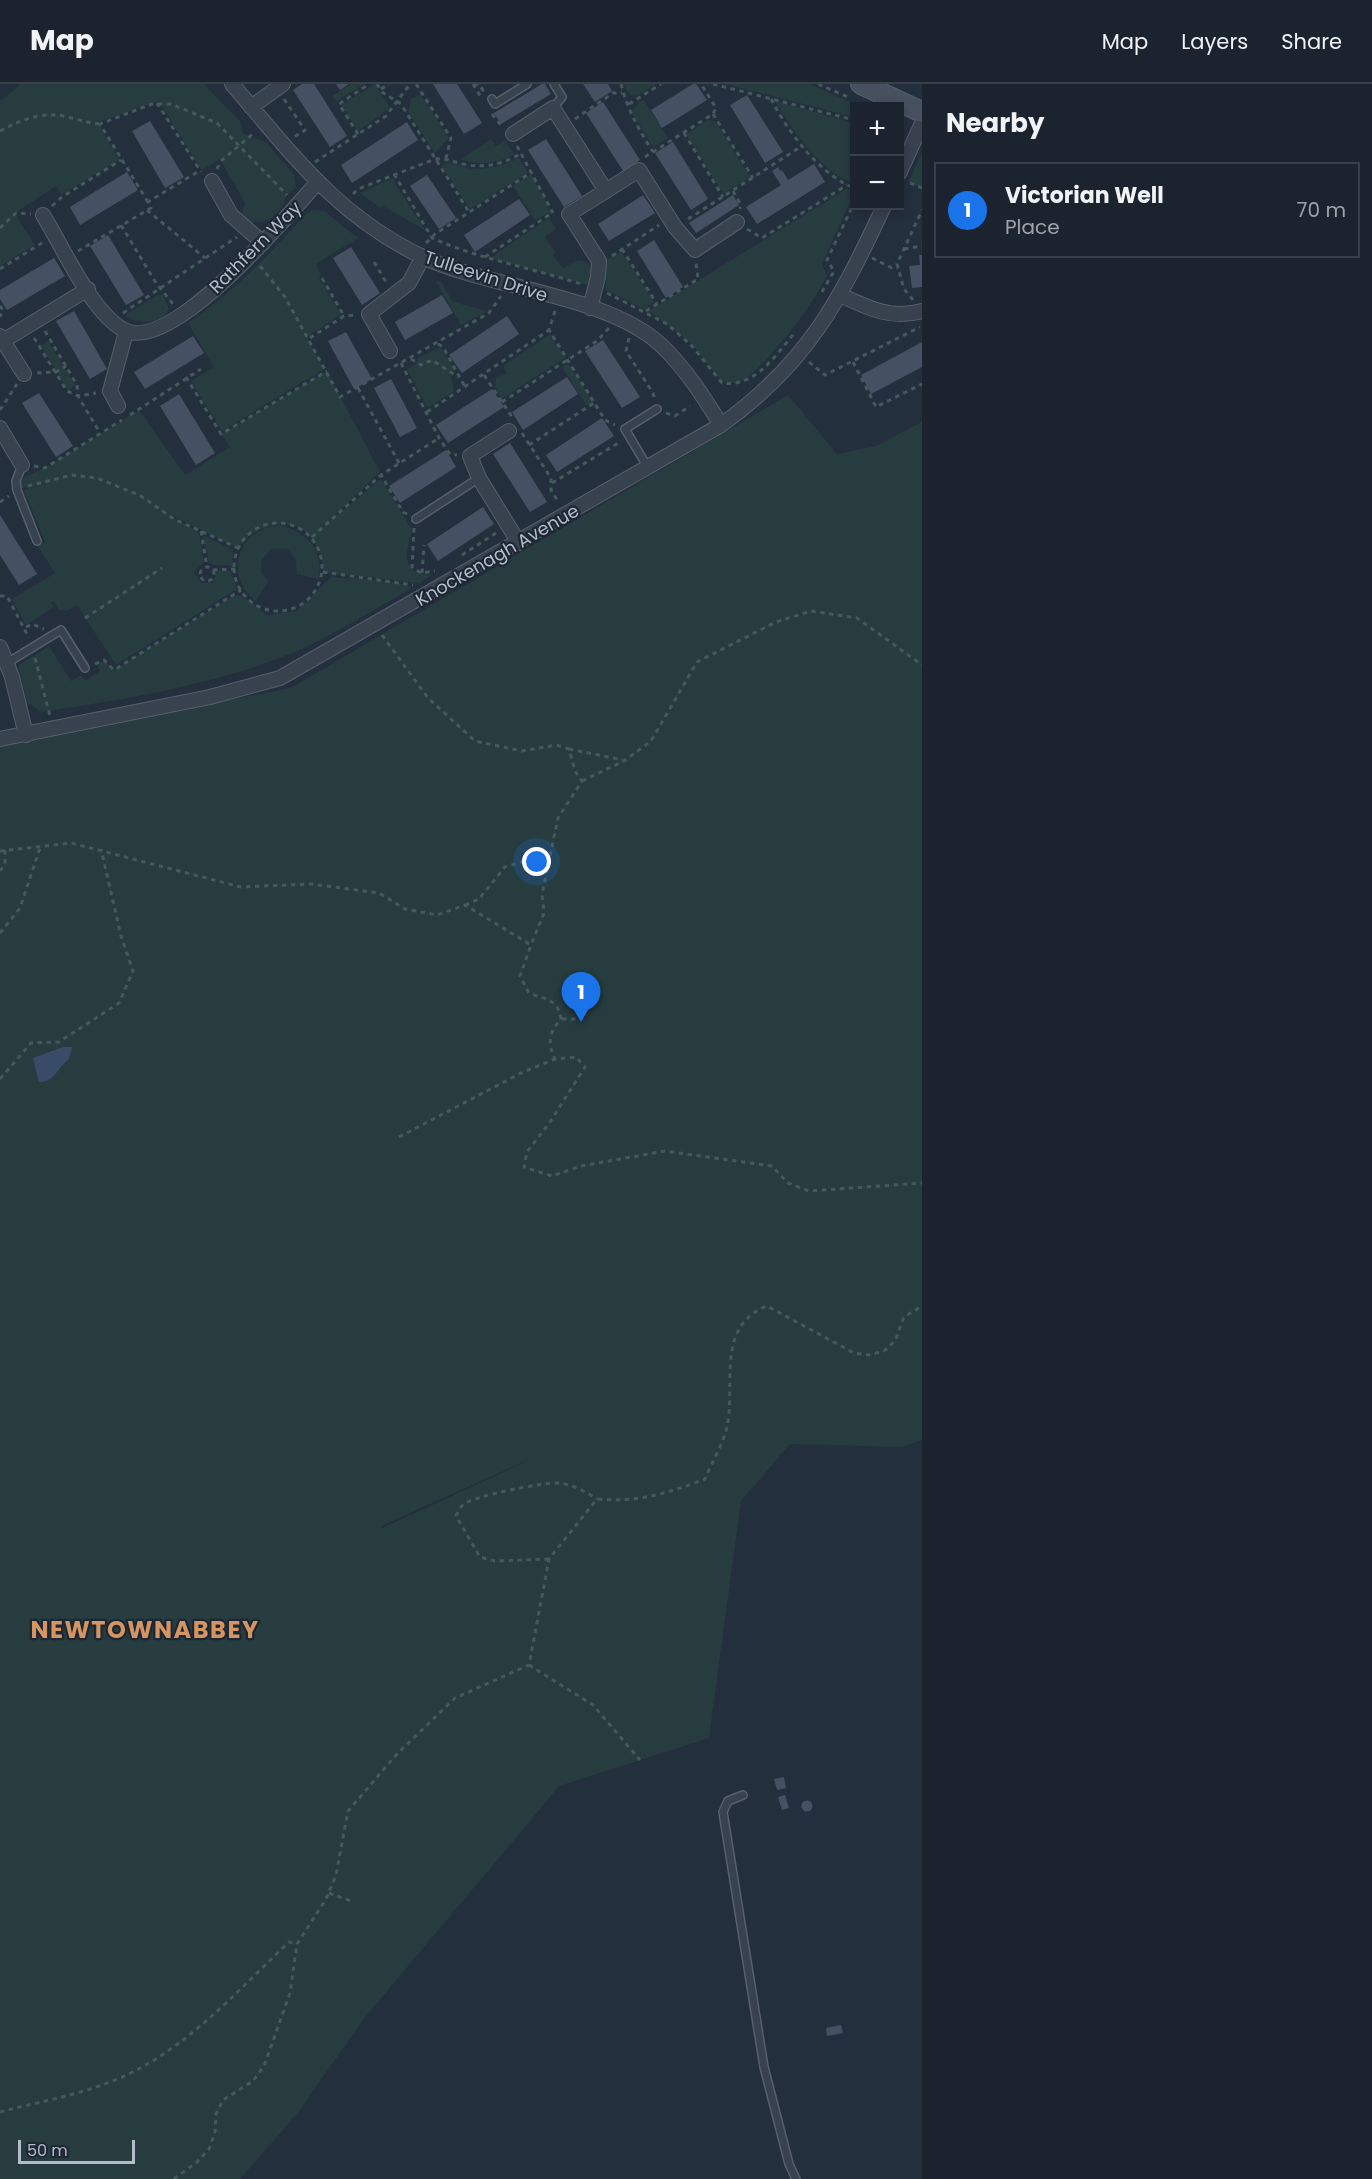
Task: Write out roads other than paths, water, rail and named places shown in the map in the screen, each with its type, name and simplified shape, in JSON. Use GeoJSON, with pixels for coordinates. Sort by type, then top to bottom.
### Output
{"type":"FeatureCollection","features":[{"type":"Feature","properties":{"kind":"main road"},"geometry":{"type":"LineString","coordinates":[[856,91],[922,112]]}},
{"type":"Feature","properties":{"kind":"street","name":"Tulleevin Drive"},"geometry":{"type":"LineString","coordinates":[[232,84],[316,183],[391,239],[419,254],[474,276],[590,308],[632,327],[659,343],[687,372],[721,425]]}},
{"type":"Feature","properties":{"kind":"street"},"geometry":{"type":"LineString","coordinates":[[251,107],[283,91]]}},
{"type":"Feature","properties":{"kind":"street"},"geometry":{"type":"LineString","coordinates":[[513,134],[553,108],[606,191]]}},
{"type":"Feature","properties":{"kind":"street"},"geometry":{"type":"LineString","coordinates":[[904,163],[922,123]]}},
{"type":"Feature","properties":{"kind":"street"},"geometry":{"type":"LineString","coordinates":[[590,308],[599,261],[569,214],[639,170],[673,223],[695,250],[738,222]]}},
{"type":"Feature","properties":{"kind":"street"},"geometry":{"type":"LineString","coordinates":[[212,181],[231,215],[263,243]]}},
{"type":"Feature","properties":{"kind":"street","name":"Rathfern Way"},"geometry":{"type":"LineString","coordinates":[[126,332],[156,330],[181,316],[209,294],[263,243],[316,183]]}},
{"type":"Feature","properties":{"kind":"street","name":"Knockenagh Avenue"},"geometry":{"type":"LineString","coordinates":[[0,739],[210,697],[280,678],[376,626],[647,466],[721,425],[754,402],[801,355],[840,295],[882,210]]}},
{"type":"Feature","properties":{"kind":"street"},"geometry":{"type":"LineString","coordinates":[[44,214],[87,289],[107,318],[126,332],[110,391],[118,406]]}},
{"type":"Feature","properties":{"kind":"street"},"geometry":{"type":"LineString","coordinates":[[390,351],[369,314],[394,297],[409,283],[419,254]]}},
{"type":"Feature","properties":{"kind":"street"},"geometry":{"type":"LineString","coordinates":[[24,374],[2,339],[87,289]]}},
{"type":"Feature","properties":{"kind":"street"},"geometry":{"type":"LineString","coordinates":[[840,295],[886,313],[905,316],[922,311]]}},
{"type":"Feature","properties":{"kind":"street"},"geometry":{"type":"LineString","coordinates":[[0,428],[22,465]]}},
{"type":"Feature","properties":{"kind":"street"},"geometry":{"type":"LineString","coordinates":[[509,431],[470,456],[479,478],[519,543]]}},
{"type":"Feature","properties":{"kind":"street"},"geometry":{"type":"LineString","coordinates":[[0,647],[3,665],[26,735]]}},
{"type":"Feature","properties":{"kind":"lane"},"geometry":{"type":"LineString","coordinates":[[492,99],[495,104],[527,84]]}},
{"type":"Feature","properties":{"kind":"lane"},"geometry":{"type":"LineString","coordinates":[[553,108],[562,97],[554,84]]}},
{"type":"Feature","properties":{"kind":"lane"},"geometry":{"type":"LineString","coordinates":[[647,466],[625,429],[657,409]]}},
{"type":"Feature","properties":{"kind":"lane"},"geometry":{"type":"LineString","coordinates":[[22,465],[16,481],[37,541]]}},
{"type":"Feature","properties":{"kind":"lane"},"geometry":{"type":"LineString","coordinates":[[416,519],[479,478]]}},
{"type":"Feature","properties":{"kind":"lane"},"geometry":{"type":"LineString","coordinates":[[3,665],[61,630],[85,668]]}},
{"type":"Feature","properties":{"kind":"lane"},"geometry":{"type":"LineString","coordinates":[[743,1795],[728,1802],[723,1812],[764,2067],[789,2164],[796,2179]]}},
{"type":"Feature","properties":{"kind":"water"},"geometry":{"type":"Polygon","coordinates":[[[63,1047],[72,1047],[69,1059],[52,1077],[39,1082],[33,1058],[63,1047]]]}},
{"type":"Feature","properties":{"kind":"place","name":"Victorian Well"},"geometry":{"type":"Point","coordinates":[581,1022]}},
{"type":"Feature","properties":{"kind":"district","name":"NEWTOWNABBEY"},"geometry":{"type":"Point","coordinates":[145,1629]}}]}
